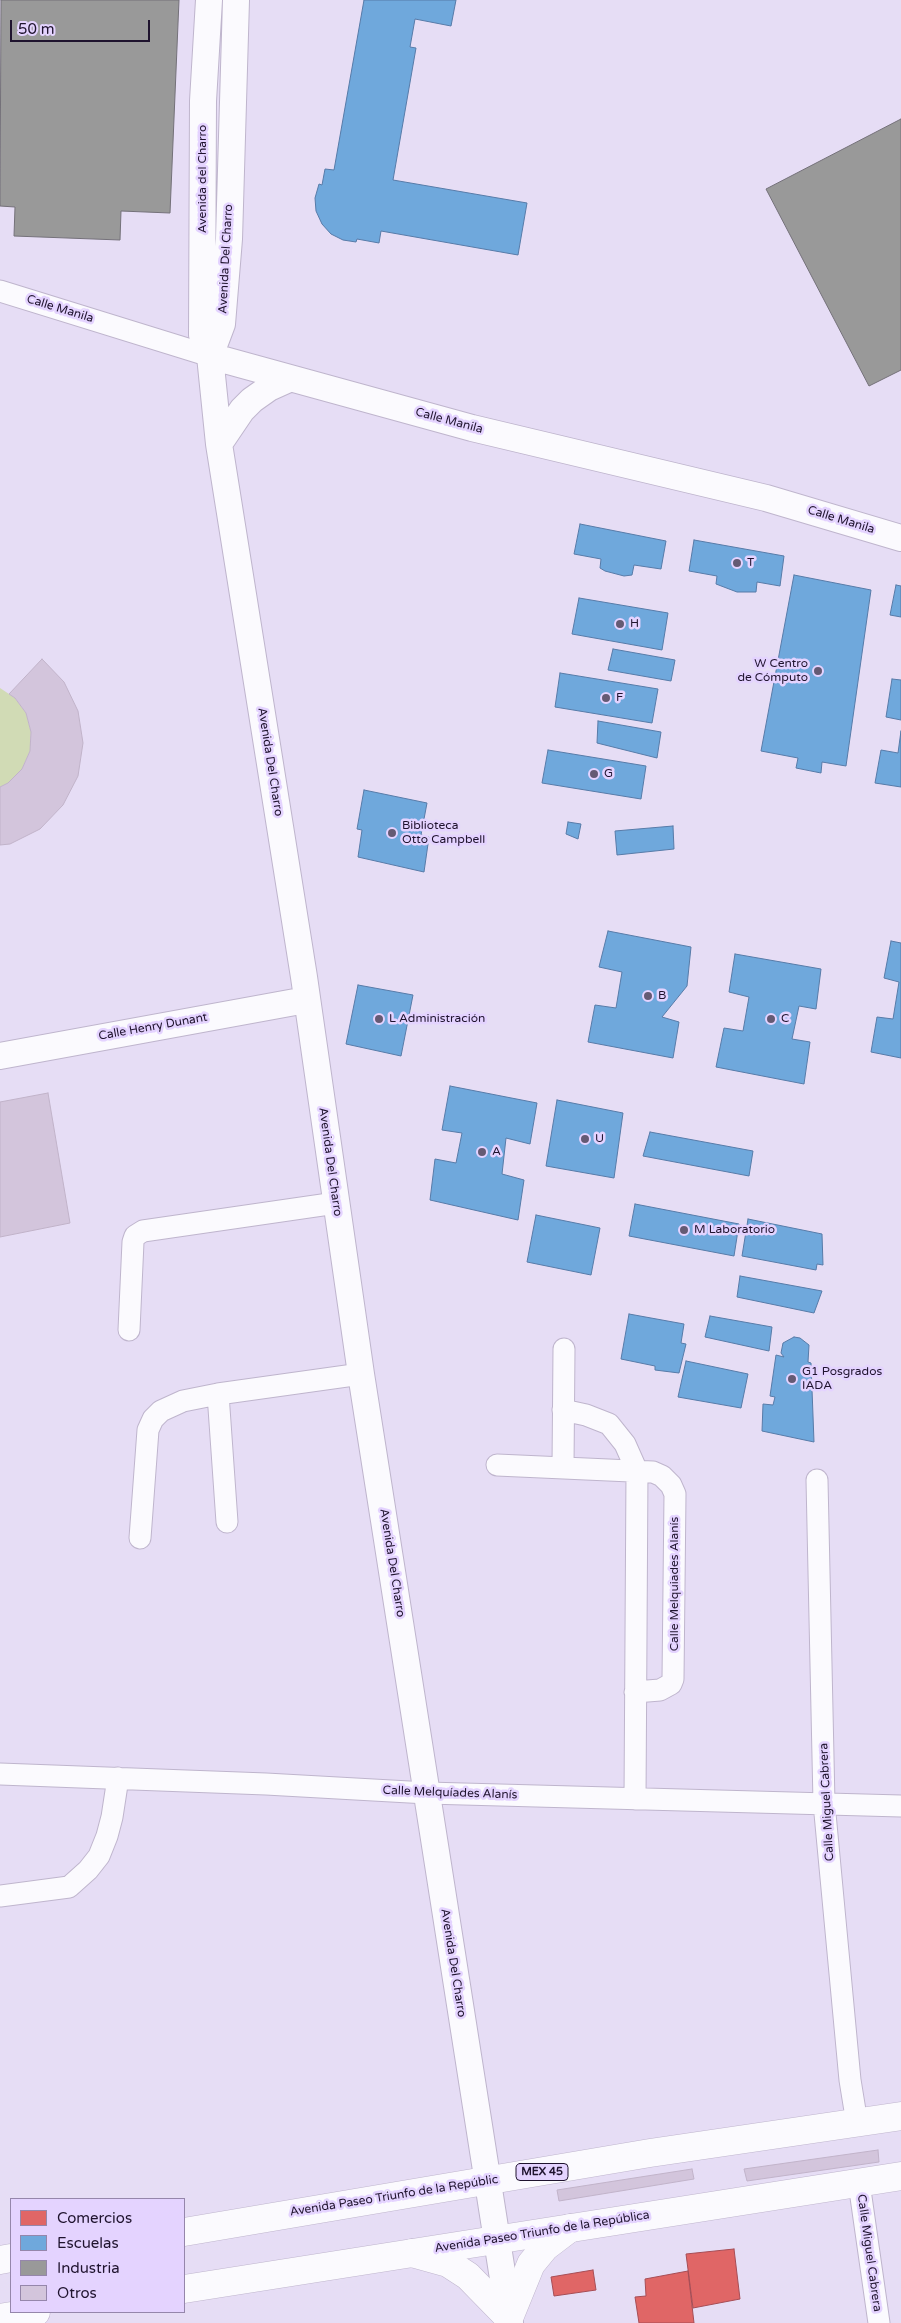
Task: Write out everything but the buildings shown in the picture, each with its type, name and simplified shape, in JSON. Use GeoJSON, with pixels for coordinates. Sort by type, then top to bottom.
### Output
{"type":"FeatureCollection","features":[{"type":"Feature","properties":{"kind":"main road","name":"Avenida Paseo Triunfo de la Repúblic"},"geometry":{"type":"LineString","coordinates":[[185,2232],[486,2180],[901,2116]]}},
{"type":"Feature","properties":{"kind":"main road","name":"Avenida Paseo Triunfo de la República"},"geometry":{"type":"LineString","coordinates":[[185,2289],[901,2176]]}},
{"type":"Feature","properties":{"kind":"main road"},"geometry":{"type":"LineString","coordinates":[[412,2253],[448,2264],[468,2276],[509,2320],[531,2264],[544,2247],[570,2228]]}},
{"type":"Feature","properties":{"kind":"main road"},"geometry":{"type":"LineString","coordinates":[[0,2318],[30,2313]]}},
{"type":"Feature","properties":{"kind":"street","name":"Avenida del Charro"},"geometry":{"type":"LineString","coordinates":[[209,0],[203,101],[202,335],[210,356]]}},
{"type":"Feature","properties":{"kind":"street","name":"Avenida Del Charro"},"geometry":{"type":"LineString","coordinates":[[236,0],[229,239],[222,324],[210,356],[219,444],[509,2320]]}},
{"type":"Feature","properties":{"kind":"street","name":"Calle Manila"},"geometry":{"type":"LineString","coordinates":[[0,291],[289,379],[472,428],[766,498],[901,538]]}},
{"type":"Feature","properties":{"kind":"street"},"geometry":{"type":"LineString","coordinates":[[219,444],[242,410],[252,400],[269,388],[289,379]]}},
{"type":"Feature","properties":{"kind":"street","name":"Calle Henry Dunant"},"geometry":{"type":"LineString","coordinates":[[0,1056],[306,1000]]}},
{"type":"Feature","properties":{"kind":"street"},"geometry":{"type":"LineString","coordinates":[[129,1330],[133,1242],[135,1236],[143,1231],[336,1203]]}},
{"type":"Feature","properties":{"kind":"street"},"geometry":{"type":"LineString","coordinates":[[563,1467],[564,1349]]}},
{"type":"Feature","properties":{"kind":"street"},"geometry":{"type":"LineString","coordinates":[[140,1538],[148,1430],[153,1420],[161,1411],[176,1404],[218,1394],[362,1374]]}},
{"type":"Feature","properties":{"kind":"street"},"geometry":{"type":"LineString","coordinates":[[218,1394],[227,1522]]}},
{"type":"Feature","properties":{"kind":"street"},"geometry":{"type":"LineString","coordinates":[[563,1410],[586,1415],[609,1424],[625,1444],[637,1471],[635,1799]]}},
{"type":"Feature","properties":{"kind":"street","name":"Calle Melquiades Alanís"},"geometry":{"type":"LineString","coordinates":[[497,1465],[653,1472],[662,1476],[671,1484],[675,1494],[675,1666],[673,1679],[665,1688],[652,1692],[636,1692]]}},
{"type":"Feature","properties":{"kind":"street","name":"Calle Miguel Cabrera"},"geometry":{"type":"LineString","coordinates":[[817,1480],[824,1803],[850,2080],[857,2123]]}},
{"type":"Feature","properties":{"kind":"street","name":"Calle Melquíades Alanís"},"geometry":{"type":"LineString","coordinates":[[0,1774],[427,1793],[901,1806]]}},
{"type":"Feature","properties":{"kind":"street"},"geometry":{"type":"LineString","coordinates":[[0,1896],[68,1887],[88,1870],[99,1856],[107,1836],[118,1778]]}},
{"type":"Feature","properties":{"kind":"street","name":"Calle Miguel Cabrera"},"geometry":{"type":"LineString","coordinates":[[859,2183],[878,2323]]}},
{"type":"Feature","properties":{"kind":"green space"},"geometry":{"type":"Polygon","coordinates":[[[0,688],[15,698],[26,713],[31,732],[30,751],[22,769],[8,783],[0,787],[0,688]]]}},
{"type":"Feature","properties":{"kind":"place","name":"T"},"geometry":{"type":"Point","coordinates":[737,563]}},
{"type":"Feature","properties":{"kind":"place","name":"H"},"geometry":{"type":"Point","coordinates":[620,624]}},
{"type":"Feature","properties":{"kind":"place","name":"W Centro de Cómputo"},"geometry":{"type":"Point","coordinates":[818,671]}},
{"type":"Feature","properties":{"kind":"place","name":"F"},"geometry":{"type":"Point","coordinates":[606,698]}},
{"type":"Feature","properties":{"kind":"place","name":"G"},"geometry":{"type":"Point","coordinates":[594,774]}},
{"type":"Feature","properties":{"kind":"place","name":"Biblioteca Otto Campbell"},"geometry":{"type":"Point","coordinates":[392,833]}},
{"type":"Feature","properties":{"kind":"place","name":"B"},"geometry":{"type":"Point","coordinates":[648,996]}},
{"type":"Feature","properties":{"kind":"place","name":"L Administración"},"geometry":{"type":"Point","coordinates":[379,1019]}},
{"type":"Feature","properties":{"kind":"place","name":"C"},"geometry":{"type":"Point","coordinates":[771,1019]}},
{"type":"Feature","properties":{"kind":"place","name":"U"},"geometry":{"type":"Point","coordinates":[585,1139]}},
{"type":"Feature","properties":{"kind":"place","name":"A"},"geometry":{"type":"Point","coordinates":[482,1152]}},
{"type":"Feature","properties":{"kind":"place","name":"M Laboratorio"},"geometry":{"type":"Point","coordinates":[684,1230]}},
{"type":"Feature","properties":{"kind":"place","name":"G1 Posgrados IADA"},"geometry":{"type":"Point","coordinates":[792,1379]}}]}
